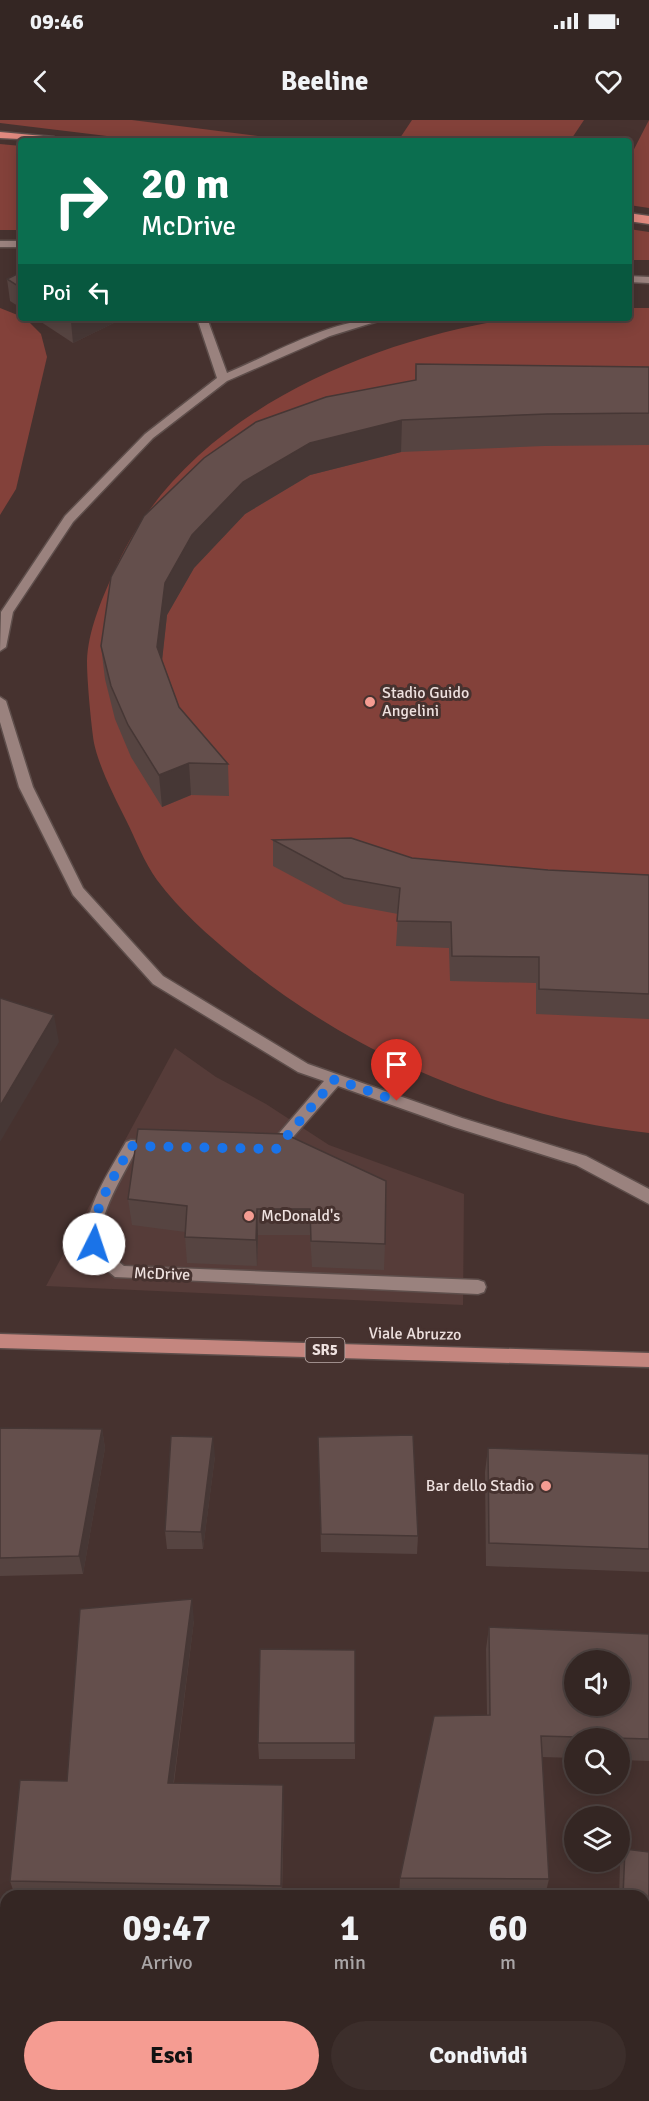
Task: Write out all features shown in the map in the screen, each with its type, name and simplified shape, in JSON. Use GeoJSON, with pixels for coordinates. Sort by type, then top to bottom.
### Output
{"type":"FeatureCollection","features":[{"type":"Feature","properties":{"kind":"highway"},"geometry":{"type":"LineString","coordinates":[[0,135],[27,138]]}},
{"type":"Feature","properties":{"kind":"highway"},"geometry":{"type":"LineString","coordinates":[[632,218],[649,220]]}},
{"type":"Feature","properties":{"kind":"main road","name":"Viale Abruzzo"},"geometry":{"type":"LineString","coordinates":[[0,1341],[649,1359]]}},
{"type":"Feature","properties":{"kind":"street"},"geometry":{"type":"LineString","coordinates":[[0,244],[18,244]]}},
{"type":"Feature","properties":{"kind":"street"},"geometry":{"type":"LineString","coordinates":[[632,279],[649,280]]}},
{"type":"Feature","properties":{"kind":"street"},"geometry":{"type":"LineString","coordinates":[[203,321],[223,379]]}},
{"type":"Feature","properties":{"kind":"street"},"geometry":{"type":"LineString","coordinates":[[0,647],[7,612],[69,519],[149,436],[223,379],[327,334],[373,321]]}},
{"type":"Feature","properties":{"kind":"street"},"geometry":{"type":"LineString","coordinates":[[0,700],[26,787],[78,891],[158,980],[303,1068],[459,1123],[581,1160],[636,1188],[649,1198]]}},
{"type":"Feature","properties":{"kind":"street"},"geometry":{"type":"LineString","coordinates":[[254,1148],[276,1149],[335,1079]]}},
{"type":"Feature","properties":{"kind":"street","name":"McDrive"},"geometry":{"type":"LineString","coordinates":[[175,1147],[131,1146],[96,1214],[92,1232],[94,1244],[101,1257],[121,1272],[478,1287]]}},
{"type":"Feature","properties":{"kind":"shaded area"},"geometry":{"type":"Polygon","coordinates":[[[0,120],[132,120],[274,138],[123,138],[0,123],[0,120]]]}},
{"type":"Feature","properties":{"kind":"shaded area"},"geometry":{"type":"Polygon","coordinates":[[[412,120],[584,120],[572,138],[400,138],[412,120]]]}},
{"type":"Feature","properties":{"kind":"shaded area"},"geometry":{"type":"Polygon","coordinates":[[[649,120],[649,208],[632,205],[632,153],[649,120]]]}},
{"type":"Feature","properties":{"kind":"shaded area"},"geometry":{"type":"Polygon","coordinates":[[[0,144],[18,146],[18,230],[0,230],[0,144]]]}},
{"type":"Feature","properties":{"kind":"shaded area"},"geometry":{"type":"Polygon","coordinates":[[[632,229],[649,232],[649,260],[632,260],[632,229]]]}},
{"type":"Feature","properties":{"kind":"shaded area"},"geometry":{"type":"Polygon","coordinates":[[[0,308],[18,315],[18,321],[28,321],[41,334],[47,357],[16,489],[0,515],[0,308]]]}},
{"type":"Feature","properties":{"kind":"shaded area","name":"Stadio Guido Angelini"},"geometry":{"type":"Polygon","coordinates":[[[632,308],[649,308],[649,1133],[593,1125],[538,1113],[431,1076],[379,1052],[330,1025],[283,994],[205,932],[157,880],[144,858],[96,752],[87,669],[93,627],[113,574],[142,520],[180,473],[226,433],[277,399],[332,371],[390,348],[449,331],[498,321],[632,321],[632,308]]]}},
{"type":"Feature","properties":{"kind":"shaded area"},"geometry":{"type":"Polygon","coordinates":[[[175,1048],[216,1077],[266,1104],[329,1145],[464,1194],[463,1305],[46,1286],[175,1048]]]}},
{"type":"Feature","properties":{"kind":"building"},"geometry":{"type":"Polygon","coordinates":[[[18,274],[18,286],[7,279],[18,274]]]}},
{"type":"Feature","properties":{"kind":"building"},"geometry":{"type":"Polygon","coordinates":[[[416,364],[649,367],[649,413],[547,414],[402,420],[310,443],[243,482],[192,535],[165,583],[157,647],[179,707],[228,764],[189,763],[159,775],[128,725],[111,686],[101,646],[111,577],[144,516],[204,458],[256,422],[326,397],[416,380],[416,364]]]}},
{"type":"Feature","properties":{"kind":"building"},"geometry":{"type":"Polygon","coordinates":[[[351,838],[412,858],[548,870],[649,875],[649,994],[539,989],[539,957],[452,956],[451,922],[397,921],[400,888],[344,878],[273,840],[351,838]]]}},
{"type":"Feature","properties":{"kind":"building"},"geometry":{"type":"Polygon","coordinates":[[[0,998],[54,1015],[0,1106],[0,998]]]}},
{"type":"Feature","properties":{"kind":"building"},"geometry":{"type":"Polygon","coordinates":[[[138,1129],[285,1134],[386,1181],[385,1244],[311,1241],[310,1209],[257,1209],[256,1240],[185,1237],[187,1206],[128,1199],[138,1129]]]}},
{"type":"Feature","properties":{"kind":"building"},"geometry":{"type":"Polygon","coordinates":[[[0,1428],[102,1429],[79,1556],[0,1558],[0,1428]]]}},
{"type":"Feature","properties":{"kind":"building"},"geometry":{"type":"Polygon","coordinates":[[[413,1435],[418,1536],[321,1534],[318,1437],[413,1435]]]}},
{"type":"Feature","properties":{"kind":"building"},"geometry":{"type":"Polygon","coordinates":[[[171,1436],[213,1437],[201,1532],[165,1531],[171,1436]]]}},
{"type":"Feature","properties":{"kind":"building"},"geometry":{"type":"Polygon","coordinates":[[[488,1448],[649,1454],[649,1549],[489,1543],[488,1448]]]}},
{"type":"Feature","properties":{"kind":"building"},"geometry":{"type":"Polygon","coordinates":[[[192,1599],[168,1783],[283,1785],[281,1886],[10,1881],[20,1780],[67,1781],[80,1609],[192,1599]]]}},
{"type":"Feature","properties":{"kind":"building"},"geometry":{"type":"Polygon","coordinates":[[[489,1627],[649,1634],[649,1739],[630,1738],[630,1728],[564,1728],[564,1737],[541,1736],[549,1879],[400,1878],[434,1716],[490,1715],[489,1627]]]}},
{"type":"Feature","properties":{"kind":"building"},"geometry":{"type":"Polygon","coordinates":[[[260,1649],[355,1650],[355,1743],[258,1743],[260,1649]]]}},
{"type":"Feature","properties":{"kind":"building"},"geometry":{"type":"Polygon","coordinates":[[[630,1850],[649,1852],[649,1890],[623,1890],[624,1872],[630,1872],[630,1850]]]}},
{"type":"Feature","properties":{"kind":"place","name":"Stadio Guido Angelini"},"geometry":{"type":"Point","coordinates":[370,702]}},
{"type":"Feature","properties":{"kind":"place","name":"McDonald's"},"geometry":{"type":"Point","coordinates":[249,1216]}},
{"type":"Feature","properties":{"kind":"place","name":"Bar dello Stadio"},"geometry":{"type":"Point","coordinates":[546,1486]}},
{"type":"Feature","properties":{"kind":"route"},"geometry":{"type":"LineString","coordinates":[[94,1244],[92,1232],[96,1214],[131,1146],[276,1149],[335,1079],[397,1101]]}}]}
